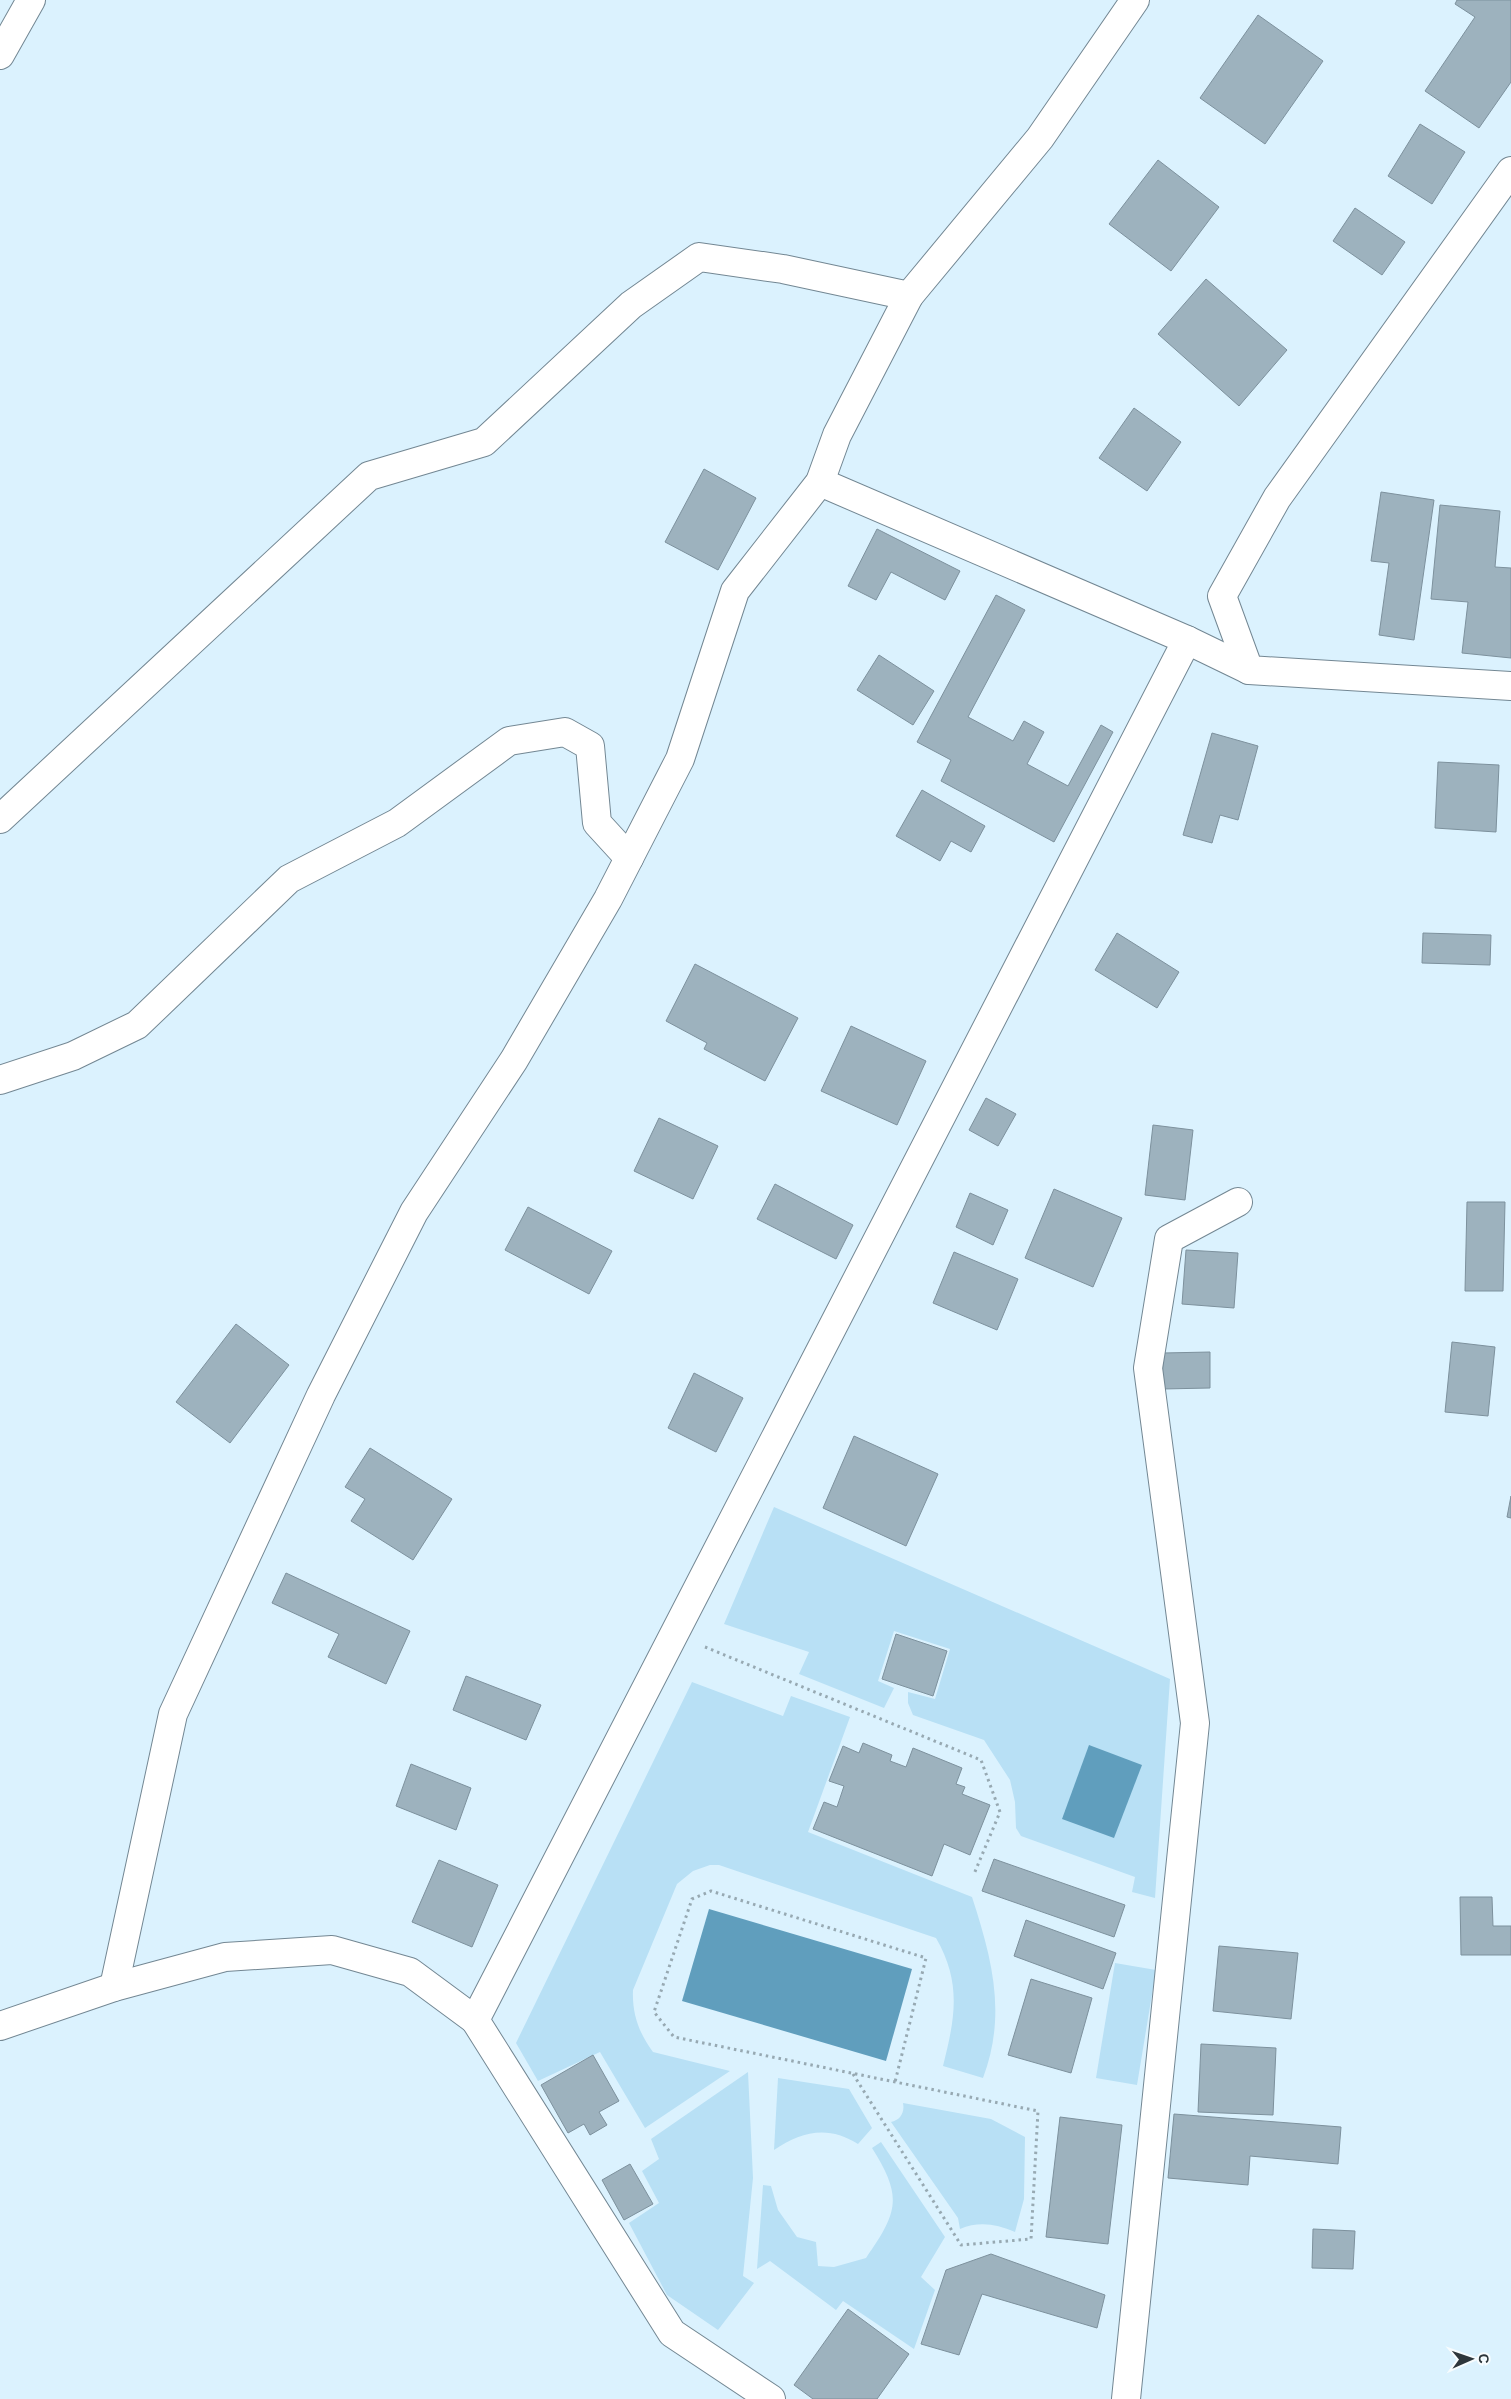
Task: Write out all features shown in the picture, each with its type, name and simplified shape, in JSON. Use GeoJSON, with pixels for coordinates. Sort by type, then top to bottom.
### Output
{"type":"FeatureCollection","features":[{"type":"Feature","properties":{"kind":"street"},"geometry":{"type":"LineString","coordinates":[[0,55],[31,0]]}},
{"type":"Feature","properties":{"kind":"street"},"geometry":{"type":"LineString","coordinates":[[114,1987],[173,1714],[321,1395],[414,1212],[514,1060],[608,899],[680,759],[734,590],[820,482],[837,435],[909,296],[1040,138],[1134,0]]}},
{"type":"Feature","properties":{"kind":"street"},"geometry":{"type":"LineString","coordinates":[[1249,670],[1222,596],[1277,498],[1511,172]]}},
{"type":"Feature","properties":{"kind":"street"},"geometry":{"type":"LineString","coordinates":[[0,819],[369,476],[484,442],[631,305],[699,257],[782,270],[909,296]]}},
{"type":"Feature","properties":{"kind":"street"},"geometry":{"type":"LineString","coordinates":[[820,482],[1186,640],[1249,670],[1511,686]]}},
{"type":"Feature","properties":{"kind":"street"},"geometry":{"type":"LineString","coordinates":[[475,2020],[1186,640]]}},
{"type":"Feature","properties":{"kind":"street"},"geometry":{"type":"LineString","coordinates":[[0,1080],[74,1056],[137,1025],[289,880],[397,823],[509,741],[565,732],[590,746],[597,823],[629,858]]}},
{"type":"Feature","properties":{"kind":"street"},"geometry":{"type":"LineString","coordinates":[[1126,2399],[1195,1723],[1148,1368],[1169,1239],[1238,1202]]}},
{"type":"Feature","properties":{"kind":"street"},"geometry":{"type":"LineString","coordinates":[[0,2026],[114,1987],[225,1957],[332,1950],[410,1972],[475,2020],[672,2334],[771,2399]]}},
{"type":"Feature","properties":{"kind":"path"},"geometry":{"type":"LineString","coordinates":[[702,1646],[981,1760],[1000,1812],[974,1874]]}},
{"type":"Feature","properties":{"kind":"path"},"geometry":{"type":"LineString","coordinates":[[853,2074],[961,2245],[1031,2239],[1038,2111],[853,2074],[674,2037],[654,2012],[692,1899],[711,1891],[926,1958],[895,2082]]}},
{"type":"Feature","properties":{"kind":"shaded area"},"geometry":{"type":"Polygon","coordinates":[[[774,1507],[1170,1679],[1155,1898],[1132,1892],[1135,1877],[1021,1836],[1016,1828],[1015,1802],[1010,1780],[984,1740],[913,1715],[908,1703],[908,1692],[935,1699],[950,1649],[894,1631],[878,1681],[894,1688],[884,1708],[799,1674],[809,1652],[724,1624],[774,1507]]]}},
{"type":"Feature","properties":{"kind":"shaded area"},"geometry":{"type":"Polygon","coordinates":[[[692,1682],[783,1716],[791,1696],[850,1717],[808,1832],[972,1897],[986,1942],[994,1987],[994,2031],[983,2078],[943,2066],[951,2032],[954,2001],[950,1970],[936,1938],[719,1865],[710,1865],[693,1871],[677,1884],[633,1990],[633,1999],[635,2015],[640,2030],[653,2052],[730,2071],[645,2128],[600,2052],[538,2081],[516,2043],[692,1682]]]}},
{"type":"Feature","properties":{"kind":"shaded area"},"geometry":{"type":"Polygon","coordinates":[[[1089,1745],[1142,1765],[1114,1838],[1062,1819],[1089,1745]]]}},
{"type":"Feature","properties":{"kind":"shaded area"},"geometry":{"type":"Polygon","coordinates":[[[709,1909],[912,1969],[886,2061],[682,2001],[709,1909]]]}},
{"type":"Feature","properties":{"kind":"shaded area"},"geometry":{"type":"Polygon","coordinates":[[[1115,1963],[1156,1970],[1137,2085],[1096,2078],[1115,1963]]]}},
{"type":"Feature","properties":{"kind":"shaded area"},"geometry":{"type":"Polygon","coordinates":[[[748,2072],[753,2178],[743,2276],[754,2283],[718,2330],[667,2295],[629,2223],[659,2203],[642,2171],[659,2159],[651,2139],[748,2072]]]}},
{"type":"Feature","properties":{"kind":"shaded area"},"geometry":{"type":"Polygon","coordinates":[[[778,2078],[849,2089],[872,2128],[858,2144],[836,2134],[815,2133],[794,2138],[774,2150],[778,2078]]]}},
{"type":"Feature","properties":{"kind":"shaded area"},"geometry":{"type":"Polygon","coordinates":[[[903,2103],[991,2119],[1025,2137],[1024,2199],[1015,2232],[988,2224],[960,2229],[958,2218],[891,2122],[901,2116],[903,2103]]]}},
{"type":"Feature","properties":{"kind":"shaded area"},"geometry":{"type":"Polygon","coordinates":[[[881,2142],[945,2237],[921,2277],[935,2290],[914,2349],[843,2301],[836,2310],[770,2261],[757,2269],[763,2185],[771,2186],[778,2210],[797,2237],[816,2242],[818,2266],[834,2267],[866,2258],[885,2228],[893,2204],[889,2179],[872,2148],[881,2142]]]}},
{"type":"Feature","properties":{"kind":"building"},"geometry":{"type":"Polygon","coordinates":[[[1457,0],[1511,0],[1511,82],[1479,128],[1425,91],[1475,17],[1455,4],[1457,0]]]}},
{"type":"Feature","properties":{"kind":"building"},"geometry":{"type":"Polygon","coordinates":[[[1258,15],[1323,61],[1265,144],[1200,98],[1258,15]]]}},
{"type":"Feature","properties":{"kind":"building"},"geometry":{"type":"Polygon","coordinates":[[[1420,124],[1465,152],[1432,204],[1388,176],[1420,124]]]}},
{"type":"Feature","properties":{"kind":"building"},"geometry":{"type":"Polygon","coordinates":[[[1158,160],[1219,207],[1171,271],[1109,224],[1158,160]]]}},
{"type":"Feature","properties":{"kind":"building"},"geometry":{"type":"Polygon","coordinates":[[[1355,208],[1405,242],[1382,275],[1333,241],[1355,208]]]}},
{"type":"Feature","properties":{"kind":"building"},"geometry":{"type":"Polygon","coordinates":[[[1206,279],[1287,350],[1239,406],[1158,334],[1206,279]]]}},
{"type":"Feature","properties":{"kind":"building"},"geometry":{"type":"Polygon","coordinates":[[[1134,408],[1181,442],[1147,491],[1099,458],[1134,408]]]}},
{"type":"Feature","properties":{"kind":"building"},"geometry":{"type":"Polygon","coordinates":[[[704,469],[756,498],[718,570],[665,542],[704,469]]]}},
{"type":"Feature","properties":{"kind":"building"},"geometry":{"type":"Polygon","coordinates":[[[1381,492],[1434,500],[1414,640],[1379,635],[1389,563],[1371,561],[1381,492]]]}},
{"type":"Feature","properties":{"kind":"building"},"geometry":{"type":"Polygon","coordinates":[[[1440,505],[1500,511],[1495,567],[1511,568],[1511,658],[1462,653],[1468,602],[1431,599],[1440,505]]]}},
{"type":"Feature","properties":{"kind":"building"},"geometry":{"type":"Polygon","coordinates":[[[877,529],[960,571],[945,600],[891,572],[876,600],[848,586],[877,529]]]}},
{"type":"Feature","properties":{"kind":"building"},"geometry":{"type":"Polygon","coordinates":[[[996,595],[1025,610],[968,717],[1013,741],[1024,721],[1044,732],[1027,764],[1068,786],[1101,725],[1113,732],[1054,842],[941,781],[951,760],[917,742],[996,595]]]}},
{"type":"Feature","properties":{"kind":"building"},"geometry":{"type":"Polygon","coordinates":[[[879,655],[934,691],[913,725],[857,690],[879,655]]]}},
{"type":"Feature","properties":{"kind":"building"},"geometry":{"type":"Polygon","coordinates":[[[1212,733],[1258,746],[1238,820],[1220,815],[1212,843],[1183,835],[1212,733]]]}},
{"type":"Feature","properties":{"kind":"building"},"geometry":{"type":"Polygon","coordinates":[[[1438,762],[1499,765],[1496,832],[1435,828],[1438,762]]]}},
{"type":"Feature","properties":{"kind":"building"},"geometry":{"type":"Polygon","coordinates":[[[922,790],[985,826],[971,852],[951,841],[940,861],[896,836],[922,790]]]}},
{"type":"Feature","properties":{"kind":"building"},"geometry":{"type":"Polygon","coordinates":[[[1117,933],[1179,972],[1157,1008],[1095,970],[1117,933]]]}},
{"type":"Feature","properties":{"kind":"building"},"geometry":{"type":"Polygon","coordinates":[[[1423,933],[1491,935],[1490,965],[1422,963],[1423,933]]]}},
{"type":"Feature","properties":{"kind":"building"},"geometry":{"type":"Polygon","coordinates":[[[695,964],[798,1018],[765,1081],[704,1049],[707,1043],[666,1021],[695,964]]]}},
{"type":"Feature","properties":{"kind":"building"},"geometry":{"type":"Polygon","coordinates":[[[851,1026],[926,1061],[897,1125],[821,1091],[851,1026]]]}},
{"type":"Feature","properties":{"kind":"building"},"geometry":{"type":"Polygon","coordinates":[[[986,1098],[1016,1114],[998,1146],[969,1130],[986,1098]]]}},
{"type":"Feature","properties":{"kind":"building"},"geometry":{"type":"Polygon","coordinates":[[[659,1118],[718,1146],[693,1199],[634,1171],[659,1118]]]}},
{"type":"Feature","properties":{"kind":"building"},"geometry":{"type":"Polygon","coordinates":[[[1153,1125],[1193,1130],[1185,1200],[1145,1195],[1153,1125]]]}},
{"type":"Feature","properties":{"kind":"building"},"geometry":{"type":"Polygon","coordinates":[[[775,1184],[853,1225],[836,1259],[757,1219],[775,1184]]]}},
{"type":"Feature","properties":{"kind":"building"},"geometry":{"type":"Polygon","coordinates":[[[1054,1189],[1122,1218],[1093,1287],[1025,1258],[1054,1189]]]}},
{"type":"Feature","properties":{"kind":"building"},"geometry":{"type":"Polygon","coordinates":[[[970,1193],[1008,1210],[993,1245],[956,1227],[970,1193]]]}},
{"type":"Feature","properties":{"kind":"building"},"geometry":{"type":"Polygon","coordinates":[[[1467,1202],[1505,1202],[1503,1291],[1465,1291],[1467,1202]]]}},
{"type":"Feature","properties":{"kind":"building"},"geometry":{"type":"Polygon","coordinates":[[[528,1207],[612,1251],[589,1294],[505,1250],[528,1207]]]}},
{"type":"Feature","properties":{"kind":"building"},"geometry":{"type":"Polygon","coordinates":[[[1186,1250],[1238,1253],[1234,1308],[1182,1304],[1186,1250]]]}},
{"type":"Feature","properties":{"kind":"building"},"geometry":{"type":"Polygon","coordinates":[[[954,1252],[1018,1279],[997,1330],[933,1303],[954,1252]]]}},
{"type":"Feature","properties":{"kind":"building"},"geometry":{"type":"Polygon","coordinates":[[[236,1324],[289,1365],[230,1443],[176,1402],[236,1324]]]}},
{"type":"Feature","properties":{"kind":"building"},"geometry":{"type":"Polygon","coordinates":[[[1452,1342],[1495,1347],[1488,1416],[1445,1412],[1452,1342]]]}},
{"type":"Feature","properties":{"kind":"building"},"geometry":{"type":"Polygon","coordinates":[[[1210,1352],[1210,1388],[1162,1389],[1163,1353],[1210,1352]]]}},
{"type":"Feature","properties":{"kind":"building"},"geometry":{"type":"Polygon","coordinates":[[[694,1373],[743,1398],[716,1452],[668,1428],[694,1373]]]}},
{"type":"Feature","properties":{"kind":"building"},"geometry":{"type":"Polygon","coordinates":[[[854,1436],[938,1474],[906,1546],[823,1508],[854,1436]]]}},
{"type":"Feature","properties":{"kind":"building"},"geometry":{"type":"Polygon","coordinates":[[[370,1448],[452,1499],[413,1560],[351,1521],[365,1499],[345,1487],[370,1448]]]}},
{"type":"Feature","properties":{"kind":"building"},"geometry":{"type":"Polygon","coordinates":[[[1511,1496],[1511,1518],[1507,1517],[1511,1496]]]}},
{"type":"Feature","properties":{"kind":"building"},"geometry":{"type":"Polygon","coordinates":[[[286,1573],[410,1631],[386,1684],[328,1657],[339,1634],[272,1603],[286,1573]]]}},
{"type":"Feature","properties":{"kind":"building"},"geometry":{"type":"Polygon","coordinates":[[[896,1634],[947,1651],[933,1696],[882,1679],[896,1634]]]}},
{"type":"Feature","properties":{"kind":"building"},"geometry":{"type":"Polygon","coordinates":[[[466,1676],[541,1705],[526,1740],[453,1710],[466,1676]]]}},
{"type":"Feature","properties":{"kind":"building"},"geometry":{"type":"Polygon","coordinates":[[[863,1743],[892,1755],[890,1761],[906,1767],[913,1748],[962,1768],[956,1784],[965,1787],[962,1794],[990,1805],[970,1855],[944,1844],[932,1876],[813,1829],[824,1802],[837,1807],[844,1786],[829,1781],[843,1746],[859,1753],[863,1743]]]}},
{"type":"Feature","properties":{"kind":"building"},"geometry":{"type":"Polygon","coordinates":[[[411,1764],[471,1788],[456,1830],[396,1806],[411,1764]]]}},
{"type":"Feature","properties":{"kind":"building"},"geometry":{"type":"Polygon","coordinates":[[[994,1859],[1125,1905],[1114,1937],[982,1891],[994,1859]]]}},
{"type":"Feature","properties":{"kind":"building"},"geometry":{"type":"Polygon","coordinates":[[[439,1860],[498,1885],[472,1947],[412,1922],[439,1860]]]}},
{"type":"Feature","properties":{"kind":"building"},"geometry":{"type":"Polygon","coordinates":[[[1460,1897],[1492,1897],[1493,1926],[1511,1926],[1511,1955],[1461,1955],[1460,1897]]]}},
{"type":"Feature","properties":{"kind":"building"},"geometry":{"type":"Polygon","coordinates":[[[1026,1920],[1116,1953],[1103,1989],[1014,1956],[1026,1920]]]}},
{"type":"Feature","properties":{"kind":"building"},"geometry":{"type":"Polygon","coordinates":[[[1219,1946],[1298,1953],[1291,2019],[1213,2011],[1219,1946]]]}},
{"type":"Feature","properties":{"kind":"building"},"geometry":{"type":"Polygon","coordinates":[[[1031,1979],[1092,1998],[1071,2073],[1008,2055],[1031,1979]]]}},
{"type":"Feature","properties":{"kind":"building"},"geometry":{"type":"Polygon","coordinates":[[[1201,2044],[1276,2048],[1273,2115],[1198,2112],[1201,2044]]]}},
{"type":"Feature","properties":{"kind":"building"},"geometry":{"type":"Polygon","coordinates":[[[593,2055],[619,2101],[599,2112],[607,2125],[590,2135],[584,2124],[568,2133],[541,2085],[593,2055]]]}},
{"type":"Feature","properties":{"kind":"building"},"geometry":{"type":"Polygon","coordinates":[[[1174,2114],[1341,2127],[1338,2164],[1250,2156],[1248,2185],[1168,2178],[1174,2114]]]}},
{"type":"Feature","properties":{"kind":"building"},"geometry":{"type":"Polygon","coordinates":[[[1060,2117],[1122,2125],[1108,2244],[1046,2237],[1060,2117]]]}},
{"type":"Feature","properties":{"kind":"building"},"geometry":{"type":"Polygon","coordinates":[[[630,2164],[653,2204],[624,2220],[602,2180],[630,2164]]]}},
{"type":"Feature","properties":{"kind":"building"},"geometry":{"type":"Polygon","coordinates":[[[1313,2229],[1355,2231],[1353,2269],[1312,2268],[1313,2229]]]}},
{"type":"Feature","properties":{"kind":"building"},"geometry":{"type":"Polygon","coordinates":[[[991,2254],[1105,2295],[1097,2328],[982,2294],[959,2355],[921,2344],[946,2270],[991,2254]]]}},
{"type":"Feature","properties":{"kind":"building"},"geometry":{"type":"Polygon","coordinates":[[[848,2309],[909,2354],[877,2399],[813,2399],[794,2385],[848,2309]]]}}]}
